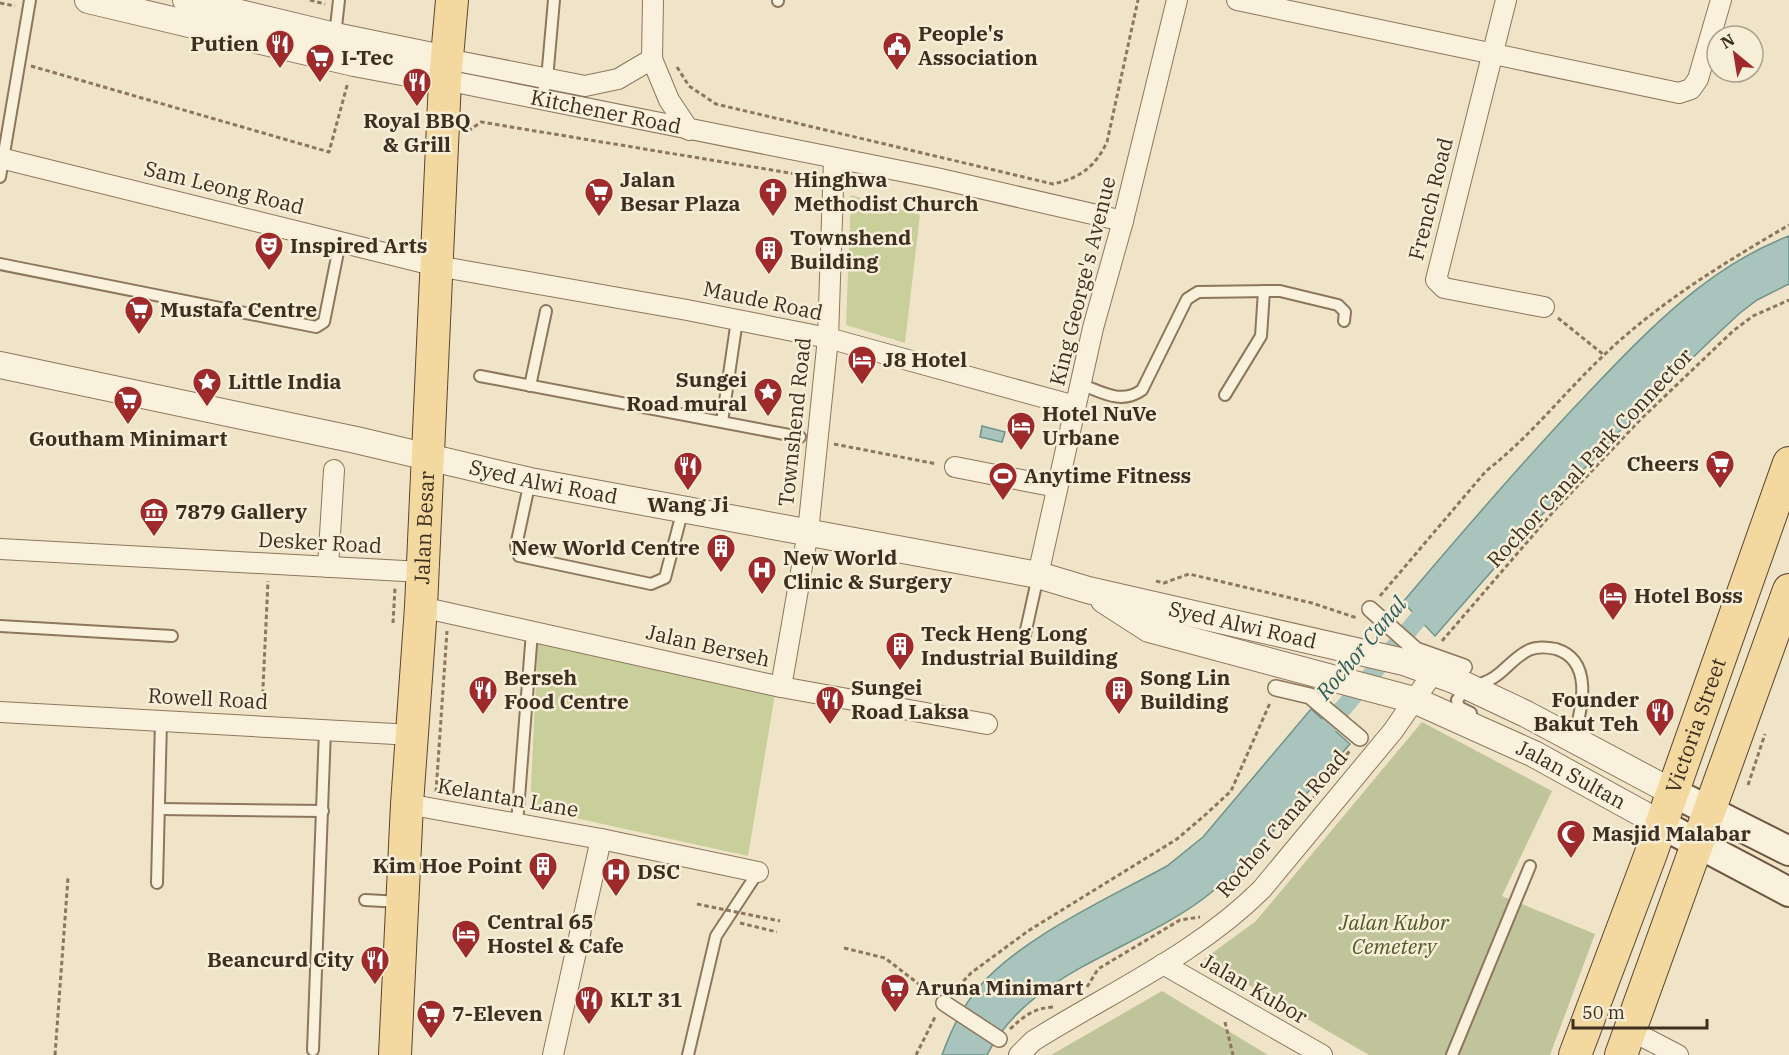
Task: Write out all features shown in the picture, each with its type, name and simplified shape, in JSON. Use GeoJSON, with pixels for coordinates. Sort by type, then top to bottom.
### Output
{"type":"FeatureCollection","features":[{"type":"Feature","properties":{"kind":"main road","name":"Jalan Besar"},"geometry":{"type":"LineString","coordinates":[[395,1055],[404,902],[421,807],[413,735],[435,610],[422,572],[446,69],[452,0]]}},
{"type":"Feature","properties":{"kind":"main road","name":"Victoria Street"},"geometry":{"type":"LineString","coordinates":[[1575,1055],[1661,824],[1789,463]]}},
{"type":"Feature","properties":{"kind":"main road","name":"Victoria Street"},"geometry":{"type":"LineString","coordinates":[[1626,1042],[1789,590]]}},
{"type":"Feature","properties":{"kind":"main road","name":"Jalan Sultan"},"geometry":{"type":"LineString","coordinates":[[1672,792],[1789,851]]}},
{"type":"Feature","properties":{"kind":"main road","name":"Jalan Sultan"},"geometry":{"type":"LineString","coordinates":[[1661,824],[1789,892]]}},
{"type":"Feature","properties":{"kind":"street","name":"Kitchener Road"},"geometry":{"type":"LineString","coordinates":[[88,0],[354,63],[446,69]]}},
{"type":"Feature","properties":{"kind":"street","name":"Kitchener Road"},"geometry":{"type":"LineString","coordinates":[[186,0],[335,36],[446,69],[540,101],[936,178],[1123,221]]}},
{"type":"Feature","properties":{"kind":"street"},"geometry":{"type":"LineString","coordinates":[[653,0],[652,59],[669,100],[689,130]]}},
{"type":"Feature","properties":{"kind":"street","name":"King George's Avenue"},"geometry":{"type":"LineString","coordinates":[[1038,576],[1080,384],[1177,0]]}},
{"type":"Feature","properties":{"kind":"street"},"geometry":{"type":"LineString","coordinates":[[1237,0],[1492,56],[1679,93],[1691,89],[1698,79],[1721,0]]}},
{"type":"Feature","properties":{"kind":"street","name":"French Road"},"geometry":{"type":"LineString","coordinates":[[1506,0],[1436,280],[1444,288],[1544,308]]}},
{"type":"Feature","properties":{"kind":"street"},"geometry":{"type":"LineString","coordinates":[[446,69],[547,79],[585,86],[600,85],[618,79],[652,59]]}},
{"type":"Feature","properties":{"kind":"street","name":"Townshend Road"},"geometry":{"type":"LineString","coordinates":[[781,687],[808,532],[808,439],[828,338],[834,159]]}},
{"type":"Feature","properties":{"kind":"street","name":"Sam Leong Road"},"geometry":{"type":"LineString","coordinates":[[1,164],[437,266]]}},
{"type":"Feature","properties":{"kind":"street","name":"Maude Road"},"geometry":{"type":"LineString","coordinates":[[437,266],[688,305],[737,320],[828,338],[1075,406]]}},
{"type":"Feature","properties":{"kind":"street","name":"Syed Alwi Road"},"geometry":{"type":"LineString","coordinates":[[0,366],[428,456],[530,481],[1038,576],[1088,590],[1312,641],[1420,660]]}},
{"type":"Feature","properties":{"kind":"street"},"geometry":{"type":"LineString","coordinates":[[955,467],[1057,487]]}},
{"type":"Feature","properties":{"kind":"street"},"geometry":{"type":"LineString","coordinates":[[328,567],[334,470]]}},
{"type":"Feature","properties":{"kind":"street","name":"Desker Road"},"geometry":{"type":"LineString","coordinates":[[0,549],[422,572]]}},
{"type":"Feature","properties":{"kind":"street","name":"Syed Alwi Road"},"geometry":{"type":"LineString","coordinates":[[1088,590],[1149,629],[1288,664],[1414,700]]}},
{"type":"Feature","properties":{"kind":"street","name":"Jalan Berseh"},"geometry":{"type":"LineString","coordinates":[[435,610],[781,687],[987,724]]}},
{"type":"Feature","properties":{"kind":"street"},"geometry":{"type":"LineString","coordinates":[[1374,612],[1420,660]]}},
{"type":"Feature","properties":{"kind":"street","name":"Jalan Sultan"},"geometry":{"type":"LineString","coordinates":[[1420,660],[1468,678],[1672,792]]}},
{"type":"Feature","properties":{"kind":"street","name":"Rochor Canal Road"},"geometry":{"type":"LineString","coordinates":[[1019,1055],[1033,1041],[1071,1017],[1214,932],[1262,888],[1393,731],[1414,700],[1420,660]]}},
{"type":"Feature","properties":{"kind":"street"},"geometry":{"type":"LineString","coordinates":[[1276,688],[1310,696],[1355,734]]}},
{"type":"Feature","properties":{"kind":"street","name":"Jalan Sultan"},"geometry":{"type":"LineString","coordinates":[[1414,700],[1534,754],[1661,824]]}},
{"type":"Feature","properties":{"kind":"street","name":"Rowell Road"},"geometry":{"type":"LineString","coordinates":[[0,712],[413,735]]}},
{"type":"Feature","properties":{"kind":"street","name":"Kelantan Lane"},"geometry":{"type":"LineString","coordinates":[[421,807],[601,839],[758,872]]}},
{"type":"Feature","properties":{"kind":"street","name":"Kelantan Lane"},"geometry":{"type":"LineString","coordinates":[[553,1055],[601,839]]}},
{"type":"Feature","properties":{"kind":"street","name":"Jalan Kubor"},"geometry":{"type":"LineString","coordinates":[[1163,964],[1322,1055]]}},
{"type":"Feature","properties":{"kind":"street"},"geometry":{"type":"LineString","coordinates":[[944,1003],[997,1037]]}},
{"type":"Feature","properties":{"kind":"street"},"geometry":{"type":"LineString","coordinates":[[1626,1042],[1678,1055]]}},
{"type":"Feature","properties":{"kind":"lane"},"geometry":{"type":"LineString","coordinates":[[1,164],[30,0]]}},
{"type":"Feature","properties":{"kind":"lane"},"geometry":{"type":"LineString","coordinates":[[335,36],[339,0]]}},
{"type":"Feature","properties":{"kind":"lane"},"geometry":{"type":"LineString","coordinates":[[540,101],[547,79],[554,0]]}},
{"type":"Feature","properties":{"kind":"lane"},"geometry":{"type":"LineString","coordinates":[[0,264],[316,327],[324,322],[340,242]]}},
{"type":"Feature","properties":{"kind":"lane"},"geometry":{"type":"LineString","coordinates":[[1225,395],[1261,336],[1264,291]]}},
{"type":"Feature","properties":{"kind":"lane"},"geometry":{"type":"LineString","coordinates":[[1080,384],[1116,398],[1131,398],[1142,390],[1187,298],[1198,292],[1280,291],[1338,305],[1345,312],[1344,321]]}},
{"type":"Feature","properties":{"kind":"lane"},"geometry":{"type":"LineString","coordinates":[[530,386],[546,310]]}},
{"type":"Feature","properties":{"kind":"lane"},"geometry":{"type":"LineString","coordinates":[[722,422],[737,320]]}},
{"type":"Feature","properties":{"kind":"lane"},"geometry":{"type":"LineString","coordinates":[[480,376],[808,439]]}},
{"type":"Feature","properties":{"kind":"lane"},"geometry":{"type":"LineString","coordinates":[[530,481],[516,546],[519,556],[628,580],[651,584],[665,578],[683,509]]}},
{"type":"Feature","properties":{"kind":"lane"},"geometry":{"type":"LineString","coordinates":[[1024,639],[1038,576]]}},
{"type":"Feature","properties":{"kind":"lane"},"geometry":{"type":"LineString","coordinates":[[0,626],[172,636]]}},
{"type":"Feature","properties":{"kind":"lane"},"geometry":{"type":"LineString","coordinates":[[517,823],[532,632]]}},
{"type":"Feature","properties":{"kind":"lane"},"geometry":{"type":"LineString","coordinates":[[1534,754],[1495,726],[1459,707],[1457,700],[1468,678],[1494,678],[1529,650],[1548,647],[1566,654],[1575,661],[1581,674],[1582,705],[1574,739]]}},
{"type":"Feature","properties":{"kind":"lane"},"geometry":{"type":"LineString","coordinates":[[157,883],[160,721]]}},
{"type":"Feature","properties":{"kind":"lane"},"geometry":{"type":"LineString","coordinates":[[313,1050],[325,730]]}},
{"type":"Feature","properties":{"kind":"lane"},"geometry":{"type":"LineString","coordinates":[[159,809],[323,811]]}},
{"type":"Feature","properties":{"kind":"lane"},"geometry":{"type":"LineString","coordinates":[[1452,1055],[1530,866]]}},
{"type":"Feature","properties":{"kind":"lane"},"geometry":{"type":"LineString","coordinates":[[688,1055],[716,936],[758,872]]}},
{"type":"Feature","properties":{"kind":"lane"},"geometry":{"type":"LineString","coordinates":[[365,900],[404,902]]}},
{"type":"Feature","properties":{"kind":"path"},"geometry":{"type":"LineString","coordinates":[[675,64],[689,86],[716,104],[1053,183],[1072,180],[1086,171],[1103,151],[1138,0]]}},
{"type":"Feature","properties":{"kind":"path"},"geometry":{"type":"LineString","coordinates":[[20,63],[329,152],[346,94]]}},
{"type":"Feature","properties":{"kind":"path"},"geometry":{"type":"LineString","coordinates":[[465,138],[468,132],[481,122],[878,187]]}},
{"type":"Feature","properties":{"kind":"path"},"geometry":{"type":"LineString","coordinates":[[1153,581],[1164,583],[1189,574],[1312,603],[1351,619],[1362,618],[1374,612],[1486,471],[1507,456],[1604,355],[1695,283],[1789,225]]}},
{"type":"Feature","properties":{"kind":"path","name":"Rochor Canal Park Connector"},"geometry":{"type":"LineString","coordinates":[[1420,660],[1553,512],[1640,420],[1733,331],[1753,316],[1789,300]]}},
{"type":"Feature","properties":{"kind":"path"},"geometry":{"type":"LineString","coordinates":[[1544,308],[1604,355]]}},
{"type":"Feature","properties":{"kind":"path"},"geometry":{"type":"LineString","coordinates":[[808,439],[955,467]]}},
{"type":"Feature","properties":{"kind":"path"},"geometry":{"type":"LineString","coordinates":[[261,726],[269,564]]}},
{"type":"Feature","properties":{"kind":"path"},"geometry":{"type":"LineString","coordinates":[[421,807],[435,610]]}},
{"type":"Feature","properties":{"kind":"path"},"geometry":{"type":"LineString","coordinates":[[916,1055],[944,1003],[964,980],[999,951],[1177,839],[1231,791],[1276,688]]}},
{"type":"Feature","properties":{"kind":"path"},"geometry":{"type":"LineString","coordinates":[[1340,763],[1355,734]]}},
{"type":"Feature","properties":{"kind":"path"},"geometry":{"type":"LineString","coordinates":[[1229,892],[1254,867],[1263,840],[1292,808],[1314,797],[1320,788]]}},
{"type":"Feature","properties":{"kind":"path"},"geometry":{"type":"LineString","coordinates":[[55,1055],[68,878]]}},
{"type":"Feature","properties":{"kind":"path"},"geometry":{"type":"LineString","coordinates":[[696,904],[780,921]]}},
{"type":"Feature","properties":{"kind":"path"},"geometry":{"type":"LineString","coordinates":[[1086,988],[1098,969],[1180,920],[1205,917]]}},
{"type":"Feature","properties":{"kind":"path"},"geometry":{"type":"LineString","coordinates":[[727,920],[777,932]]}},
{"type":"Feature","properties":{"kind":"path"},"geometry":{"type":"LineString","coordinates":[[844,948],[885,958],[944,1003]]}},
{"type":"Feature","properties":{"kind":"path"},"geometry":{"type":"LineString","coordinates":[[1219,996],[1233,1055]]}},
{"type":"Feature","properties":{"kind":"path"},"geometry":{"type":"LineString","coordinates":[[997,1037],[1030,1012],[1040,1008],[1055,1007]]}},
{"type":"Feature","properties":{"kind":"green space"},"geometry":{"type":"Polygon","coordinates":[[[851,195],[920,215],[905,343],[846,325],[851,195]]]}},
{"type":"Feature","properties":{"kind":"green space"},"geometry":{"type":"Polygon","coordinates":[[[538,638],[776,688],[748,856],[530,808],[538,638]]]}},
{"type":"Feature","properties":{"kind":"green space","name":"Jalan Kubor Cemetery"},"geometry":{"type":"Polygon","coordinates":[[[1422,722],[1552,791],[1502,896],[1595,934],[1550,1055],[1369,1055],[1204,959],[1256,921],[1422,722]]]}},
{"type":"Feature","properties":{"kind":"green space"},"geometry":{"type":"Polygon","coordinates":[[[1162,991],[1268,1055],[1051,1055],[1162,991]]]}},
{"type":"Feature","properties":{"kind":"water"},"geometry":{"type":"Polygon","coordinates":[[[1789,236],[1789,284],[1757,300],[1740,313],[1660,390],[1545,511],[1435,636],[1403,602],[1516,471],[1609,371],[1679,303],[1731,265],[1789,236]]]}},
{"type":"Feature","properties":{"kind":"water"},"geometry":{"type":"Polygon","coordinates":[[[982,426],[1005,432],[1002,442],[980,437],[982,426]]]}},
{"type":"Feature","properties":{"kind":"water"},"geometry":{"type":"Polygon","coordinates":[[[1311,709],[1350,744],[1267,839],[1213,891],[1155,929],[1090,962],[1031,1001],[1006,1026],[987,1055],[942,1055],[967,1003],[997,969],[1042,935],[1167,866],[1203,837],[1311,709]]]}},
{"type":"Feature","properties":{"kind":"waterway","name":"Rochor Canal"},"geometry":{"type":"LineString","coordinates":[[1313,744],[1434,600]]}},
{"type":"Feature","properties":{"kind":"place","name":"Putien"},"geometry":{"type":"Point","coordinates":[280,70]}},
{"type":"Feature","properties":{"kind":"place","name":"People's Association"},"geometry":{"type":"Point","coordinates":[897,72]}},
{"type":"Feature","properties":{"kind":"place","name":"I-Tec"},"geometry":{"type":"Point","coordinates":[320,84]}},
{"type":"Feature","properties":{"kind":"place","name":"Royal BBQ & Grill"},"geometry":{"type":"Point","coordinates":[417,108]}},
{"type":"Feature","properties":{"kind":"place","name":"Jalan Besar Plaza"},"geometry":{"type":"Point","coordinates":[599,218]}},
{"type":"Feature","properties":{"kind":"place","name":"Hinghwa Methodist Church"},"geometry":{"type":"Point","coordinates":[773,218]}},
{"type":"Feature","properties":{"kind":"place","name":"Inspired Arts"},"geometry":{"type":"Point","coordinates":[269,272]}},
{"type":"Feature","properties":{"kind":"place","name":"Townshend Building"},"geometry":{"type":"Point","coordinates":[769,276]}},
{"type":"Feature","properties":{"kind":"place","name":"Mustafa Centre"},"geometry":{"type":"Point","coordinates":[139,336]}},
{"type":"Feature","properties":{"kind":"place","name":"J8 Hotel"},"geometry":{"type":"Point","coordinates":[862,386]}},
{"type":"Feature","properties":{"kind":"place","name":"Little India"},"geometry":{"type":"Point","coordinates":[207,408]}},
{"type":"Feature","properties":{"kind":"place","name":"Sungei Road mural"},"geometry":{"type":"Point","coordinates":[768,418]}},
{"type":"Feature","properties":{"kind":"place","name":"Goutham Minimart"},"geometry":{"type":"Point","coordinates":[128,426]}},
{"type":"Feature","properties":{"kind":"place","name":"Hotel NuVe Urbane"},"geometry":{"type":"Point","coordinates":[1021,452]}},
{"type":"Feature","properties":{"kind":"place","name":"Cheers"},"geometry":{"type":"Point","coordinates":[1720,490]}},
{"type":"Feature","properties":{"kind":"place","name":"Wang Ji"},"geometry":{"type":"Point","coordinates":[688,492]}},
{"type":"Feature","properties":{"kind":"place","name":"Anytime Fitness"},"geometry":{"type":"Point","coordinates":[1003,502]}},
{"type":"Feature","properties":{"kind":"place","name":"7879 Gallery"},"geometry":{"type":"Point","coordinates":[154,538]}},
{"type":"Feature","properties":{"kind":"place","name":"New World Centre"},"geometry":{"type":"Point","coordinates":[721,574]}},
{"type":"Feature","properties":{"kind":"place","name":"New World Clinic & Surgery"},"geometry":{"type":"Point","coordinates":[762,596]}},
{"type":"Feature","properties":{"kind":"place","name":"Hotel Boss"},"geometry":{"type":"Point","coordinates":[1613,622]}},
{"type":"Feature","properties":{"kind":"place","name":"Teck Heng Long Industrial Building"},"geometry":{"type":"Point","coordinates":[900,672]}},
{"type":"Feature","properties":{"kind":"place","name":"Berseh Food Centre"},"geometry":{"type":"Point","coordinates":[483,716]}},
{"type":"Feature","properties":{"kind":"place","name":"Song Lin Building"},"geometry":{"type":"Point","coordinates":[1119,716]}},
{"type":"Feature","properties":{"kind":"place","name":"Sungei Road Laksa"},"geometry":{"type":"Point","coordinates":[830,726]}},
{"type":"Feature","properties":{"kind":"place","name":"Founder Bakut Teh"},"geometry":{"type":"Point","coordinates":[1660,738]}},
{"type":"Feature","properties":{"kind":"place","name":"Masjid Malabar"},"geometry":{"type":"Point","coordinates":[1571,860]}},
{"type":"Feature","properties":{"kind":"place","name":"Kim Hoe Point"},"geometry":{"type":"Point","coordinates":[543,892]}},
{"type":"Feature","properties":{"kind":"place","name":"DSC"},"geometry":{"type":"Point","coordinates":[616,898]}},
{"type":"Feature","properties":{"kind":"place","name":"Central 65 Hostel & Cafe"},"geometry":{"type":"Point","coordinates":[466,960]}},
{"type":"Feature","properties":{"kind":"place","name":"Beancurd City"},"geometry":{"type":"Point","coordinates":[375,986]}},
{"type":"Feature","properties":{"kind":"place","name":"Aruna Minimart"},"geometry":{"type":"Point","coordinates":[895,1014]}},
{"type":"Feature","properties":{"kind":"place","name":"KLT 31"},"geometry":{"type":"Point","coordinates":[589,1026]}},
{"type":"Feature","properties":{"kind":"place","name":"7-Eleven"},"geometry":{"type":"Point","coordinates":[431,1040]}}]}
